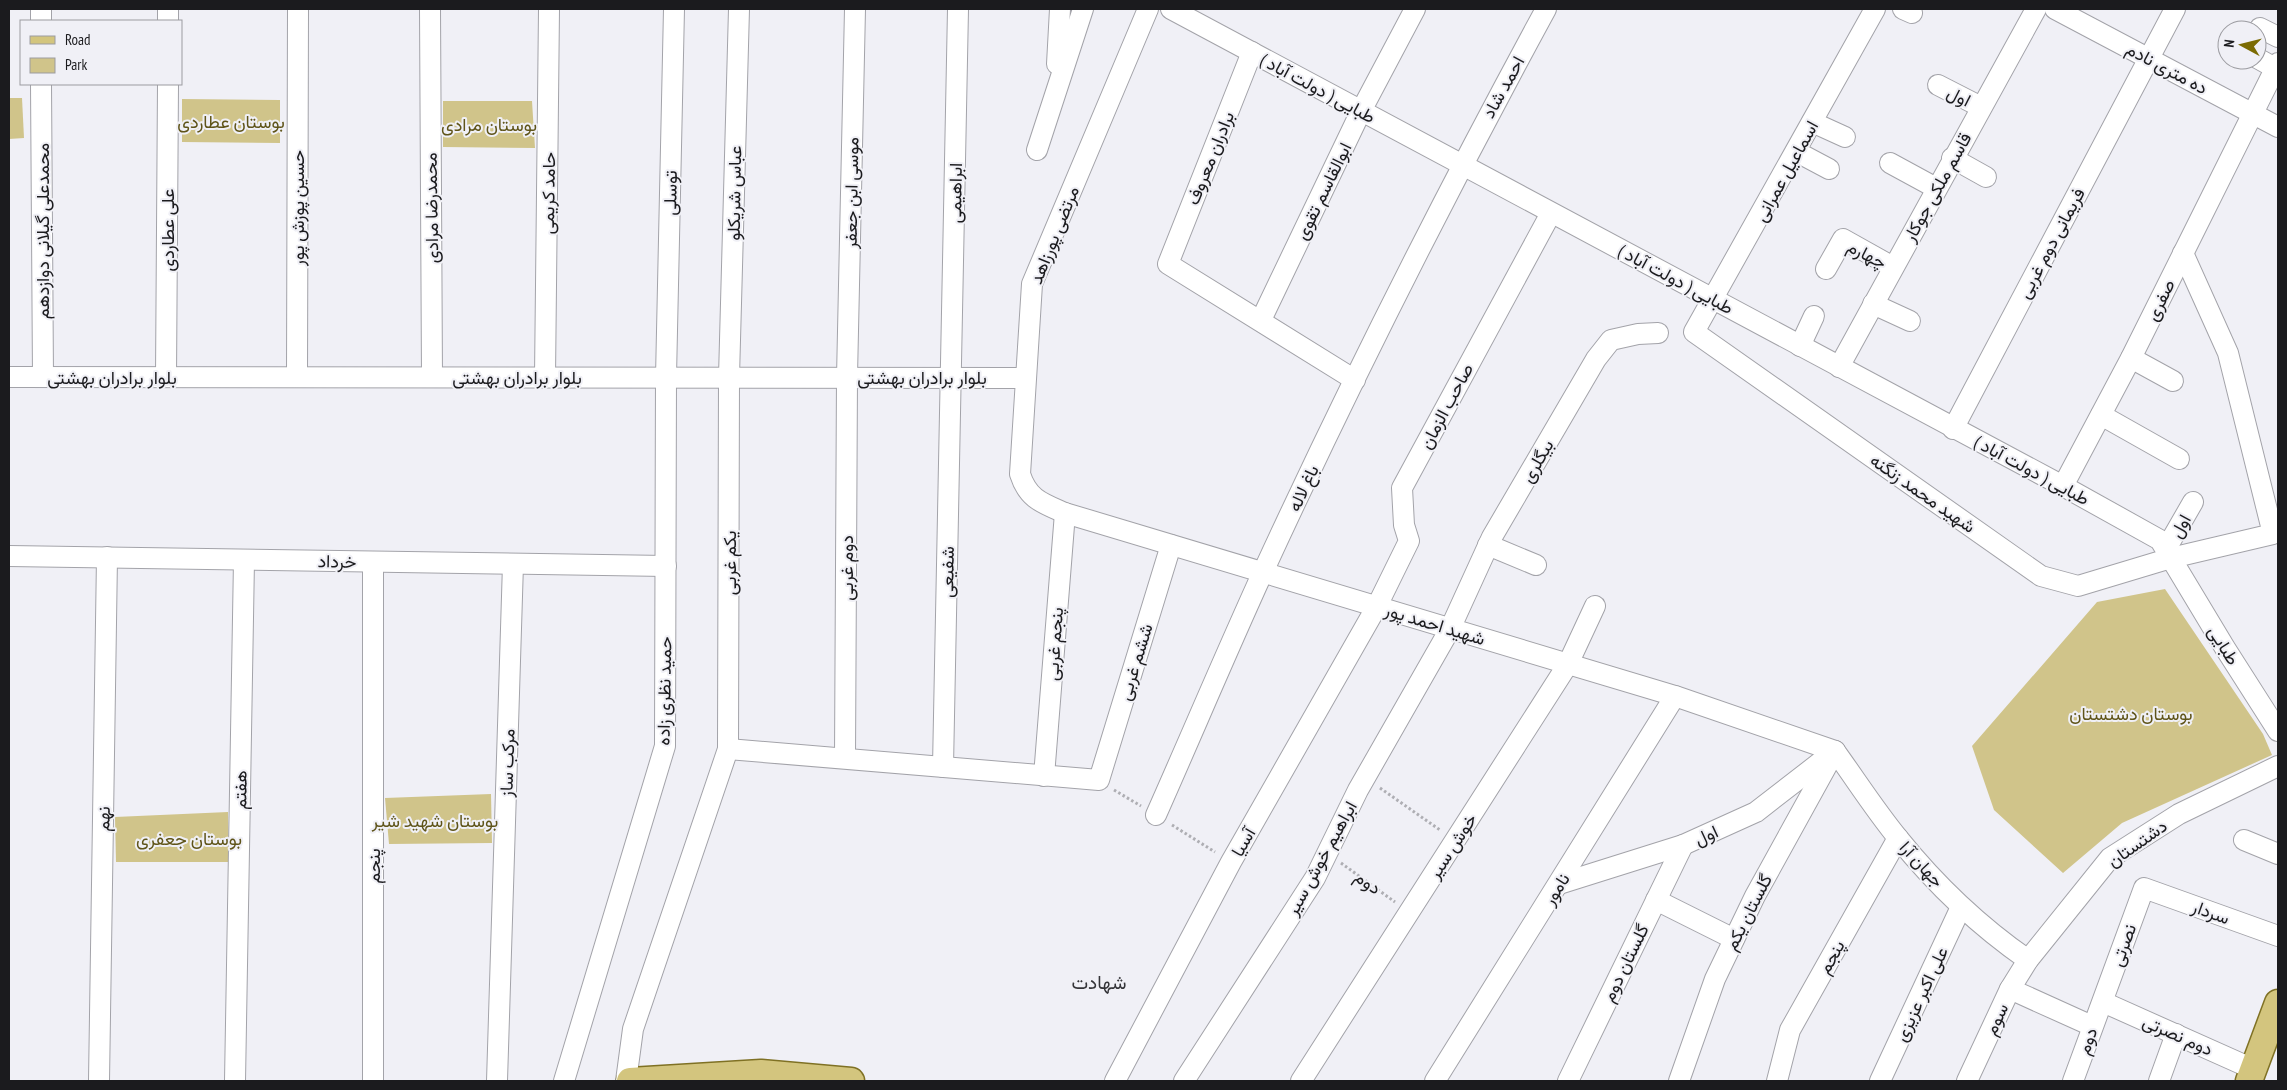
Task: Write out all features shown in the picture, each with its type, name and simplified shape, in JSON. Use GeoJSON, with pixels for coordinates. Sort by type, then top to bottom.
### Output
{"type":"FeatureCollection","features":[{"type":"Feature","properties":{"kind":"main road"},"geometry":{"type":"LineString","coordinates":[[2253,1077],[2278,1003]]}},
{"type":"Feature","properties":{"kind":"main road"},"geometry":{"type":"LineString","coordinates":[[628,1081],[762,1077],[851,1081]]}},
{"type":"Feature","properties":{"kind":"street","name":"حسین پوزش پور"},"geometry":{"type":"LineString","coordinates":[[297,377],[298,9]]}},
{"type":"Feature","properties":{"kind":"street","name":"محمدرضا مرادی"},"geometry":{"type":"LineString","coordinates":[[430,9],[432,377]]}},
{"type":"Feature","properties":{"kind":"street","name":"حامد کریمی"},"geometry":{"type":"LineString","coordinates":[[545,377],[550,9]]}},
{"type":"Feature","properties":{"kind":"street","name":"توسلی"},"geometry":{"type":"LineString","coordinates":[[666,377],[674,9]]}},
{"type":"Feature","properties":{"kind":"street","name":"عباس شریکلو"},"geometry":{"type":"LineString","coordinates":[[729,377],[739,9]]}},
{"type":"Feature","properties":{"kind":"street","name":"موسی ابن جعفر"},"geometry":{"type":"LineString","coordinates":[[847,377],[855,9]]}},
{"type":"Feature","properties":{"kind":"street","name":"ابراهیمی"},"geometry":{"type":"LineString","coordinates":[[951,377],[958,9]]}},
{"type":"Feature","properties":{"kind":"street"},"geometry":{"type":"LineString","coordinates":[[1057,88],[1060,9]]}},
{"type":"Feature","properties":{"kind":"street"},"geometry":{"type":"LineString","coordinates":[[1037,150],[1083,9]]}},
{"type":"Feature","properties":{"kind":"street","name":"مرتضی پورزاهد"},"geometry":{"type":"LineString","coordinates":[[1035,500],[1024,487],[1020,474],[1032,284],[1148,9]]}},
{"type":"Feature","properties":{"kind":"street","name":"طبایی ( دولت آباد )"},"geometry":{"type":"LineString","coordinates":[[1171,9],[1715,299],[1953,429],[2063,486],[2160,540],[2169,554]]}},
{"type":"Feature","properties":{"kind":"street","name":"ابوالقاسم تقوی"},"geometry":{"type":"LineString","coordinates":[[1261,320],[1361,111],[1415,9]]}},
{"type":"Feature","properties":{"kind":"street","name":"احمد شاد"},"geometry":{"type":"LineString","coordinates":[[1461,165],[1546,9]]}},
{"type":"Feature","properties":{"kind":"street","name":"اسماعیل عمرانی"},"geometry":{"type":"LineString","coordinates":[[1694,332],[1715,299],[1875,9]]}},
{"type":"Feature","properties":{"kind":"street","name":"قاسم ملکی جوکار"},"geometry":{"type":"LineString","coordinates":[[1839,367],[1980,107],[2036,9]]}},
{"type":"Feature","properties":{"kind":"street","name":"ده متری نادم"},"geometry":{"type":"LineString","coordinates":[[2055,9],[2278,127]]}},
{"type":"Feature","properties":{"kind":"street","name":"فریمانی دوم غربی"},"geometry":{"type":"LineString","coordinates":[[1953,429],[2175,9]]}},
{"type":"Feature","properties":{"kind":"street","name":"برادران معروف"},"geometry":{"type":"LineString","coordinates":[[1252,52],[1168,264],[1261,320]]}},
{"type":"Feature","properties":{"kind":"street","name":"صفری"},"geometry":{"type":"LineString","coordinates":[[2063,486],[2131,358],[2277,66]]}},
{"type":"Feature","properties":{"kind":"street","name":"محمدعلی گیلانی دوازدهم"},"geometry":{"type":"LineString","coordinates":[[41,85],[42,377]]}},
{"type":"Feature","properties":{"kind":"street","name":"علی عطاردی"},"geometry":{"type":"LineString","coordinates":[[166,377],[168,85]]}},
{"type":"Feature","properties":{"kind":"street","name":"اول"},"geometry":{"type":"LineString","coordinates":[[1938,85],[1980,107]]}},
{"type":"Feature","properties":{"kind":"street"},"geometry":{"type":"LineString","coordinates":[[1812,122],[1845,138]]}},
{"type":"Feature","properties":{"kind":"street"},"geometry":{"type":"LineString","coordinates":[[1797,152],[1829,169]]}},
{"type":"Feature","properties":{"kind":"street"},"geometry":{"type":"LineString","coordinates":[[1952,158],[1986,177]]}},
{"type":"Feature","properties":{"kind":"street"},"geometry":{"type":"LineString","coordinates":[[1890,163],[1936,188]]}},
{"type":"Feature","properties":{"kind":"street","name":"باغ لاله"},"geometry":{"type":"LineString","coordinates":[[1156,816],[1263,572],[1461,165]]}},
{"type":"Feature","properties":{"kind":"street","name":"صاحب الزمان"},"geometry":{"type":"LineString","coordinates":[[1377,606],[1409,541],[1404,525],[1402,488],[1551,213]]}},
{"type":"Feature","properties":{"kind":"street","name":"چهارم"},"geometry":{"type":"LineString","coordinates":[[1826,269],[1843,239],[1893,267]]}},
{"type":"Feature","properties":{"kind":"street","name":"شهید محمد زنگنه"},"geometry":{"type":"LineString","coordinates":[[1694,332],[2041,576],[2078,586],[2169,554],[2273,534],[2228,353],[2183,253]]}},
{"type":"Feature","properties":{"kind":"street"},"geometry":{"type":"LineString","coordinates":[[1873,304],[1910,321]]}},
{"type":"Feature","properties":{"kind":"street"},"geometry":{"type":"LineString","coordinates":[[1800,346],[1814,316]]}},
{"type":"Feature","properties":{"kind":"street"},"geometry":{"type":"LineString","coordinates":[[1261,320],[1355,380]]}},
{"type":"Feature","properties":{"kind":"street","name":"بیگلری"},"geometry":{"type":"LineString","coordinates":[[1450,628],[1488,545],[1601,352],[1611,340],[1638,334],[1658,333]]}},
{"type":"Feature","properties":{"kind":"street"},"geometry":{"type":"LineString","coordinates":[[2131,358],[2173,381]]}},
{"type":"Feature","properties":{"kind":"street","name":"بلوار برادران بهشتی"},"geometry":{"type":"LineString","coordinates":[[9,377],[1026,378]]}},
{"type":"Feature","properties":{"kind":"street","name":"حمید نظری زاده"},"geometry":{"type":"LineString","coordinates":[[564,1081],[665,746],[666,377]]}},
{"type":"Feature","properties":{"kind":"street","name":"یکم غربی"},"geometry":{"type":"LineString","coordinates":[[628,1081],[632,1030],[728,749],[729,377]]}},
{"type":"Feature","properties":{"kind":"street","name":"دوم غربی"},"geometry":{"type":"LineString","coordinates":[[845,758],[847,377]]}},
{"type":"Feature","properties":{"kind":"street","name":"شفیعی"},"geometry":{"type":"LineString","coordinates":[[943,767],[951,377]]}},
{"type":"Feature","properties":{"kind":"street"},"geometry":{"type":"LineString","coordinates":[[2101,415],[2179,459]]}},
{"type":"Feature","properties":{"kind":"street","name":"شهید احمد پور"},"geometry":{"type":"LineString","coordinates":[[1035,500],[1064,513],[1675,696],[1835,751]]}},
{"type":"Feature","properties":{"kind":"street","name":"اول"},"geometry":{"type":"LineString","coordinates":[[2169,554],[2193,502]]}},
{"type":"Feature","properties":{"kind":"street","name":"پنجم غربی"},"geometry":{"type":"LineString","coordinates":[[1044,776],[1064,513]]}},
{"type":"Feature","properties":{"kind":"street","name":"ششم غربی"},"geometry":{"type":"LineString","coordinates":[[1044,776],[1099,780],[1171,545]]}},
{"type":"Feature","properties":{"kind":"street"},"geometry":{"type":"LineString","coordinates":[[1488,545],[1536,565]]}},
{"type":"Feature","properties":{"kind":"street","name":"طبایی"},"geometry":{"type":"LineString","coordinates":[[2169,554],[2225,648],[2278,731]]}},
{"type":"Feature","properties":{"kind":"street","name":"خرداد"},"geometry":{"type":"LineString","coordinates":[[9,556],[666,566]]}},
{"type":"Feature","properties":{"kind":"street","name":"نهم"},"geometry":{"type":"LineString","coordinates":[[99,1081],[107,558]]}},
{"type":"Feature","properties":{"kind":"street","name":"هفتم"},"geometry":{"type":"LineString","coordinates":[[235,1081],[244,560]]}},
{"type":"Feature","properties":{"kind":"street","name":"پنجم"},"geometry":{"type":"LineString","coordinates":[[373,562],[373,1081]]}},
{"type":"Feature","properties":{"kind":"street","name":"مرکب ساز"},"geometry":{"type":"LineString","coordinates":[[497,1081],[513,564]]}},
{"type":"Feature","properties":{"kind":"street","name":"آسیا"},"geometry":{"type":"LineString","coordinates":[[1115,1081],[1231,862],[1377,606]]}},
{"type":"Feature","properties":{"kind":"street","name":"خوش سیر"},"geometry":{"type":"LineString","coordinates":[[1301,1081],[1568,664],[1595,606]]}},
{"type":"Feature","properties":{"kind":"street","name":"ابراهیم خوش سیر"},"geometry":{"type":"LineString","coordinates":[[1184,1081],[1315,878],[1365,777],[1450,628]]}},
{"type":"Feature","properties":{"kind":"street","name":"نامور"},"geometry":{"type":"LineString","coordinates":[[1435,1081],[1560,884],[1675,696]]}},
{"type":"Feature","properties":{"kind":"street"},"geometry":{"type":"LineString","coordinates":[[728,749],[1044,776]]}},
{"type":"Feature","properties":{"kind":"street","name":"اول"},"geometry":{"type":"LineString","coordinates":[[1560,884],[1683,845],[1756,812],[1835,751]]}},
{"type":"Feature","properties":{"kind":"street","name":"جهان آرا"},"geometry":{"type":"LineString","coordinates":[[1835,751],[1898,838],[1962,907],[2005,944],[2028,960]]}},
{"type":"Feature","properties":{"kind":"street","name":"گلستان یکم"},"geometry":{"type":"LineString","coordinates":[[1679,1081],[1715,979],[1755,896],[1835,751]]}},
{"type":"Feature","properties":{"kind":"street","name":"دشتستان"},"geometry":{"type":"LineString","coordinates":[[2028,960],[2110,858],[2180,814],[2278,766]]}},
{"type":"Feature","properties":{"kind":"street","name":"پنجم"},"geometry":{"type":"LineString","coordinates":[[1777,1081],[1790,1030],[1898,838]]}},
{"type":"Feature","properties":{"kind":"street"},"geometry":{"type":"LineString","coordinates":[[2244,840],[2278,854]]}},
{"type":"Feature","properties":{"kind":"street","name":"گلستان دوم"},"geometry":{"type":"LineString","coordinates":[[1568,1081],[1683,845]]}},
{"type":"Feature","properties":{"kind":"street","name":"سردار"},"geometry":{"type":"LineString","coordinates":[[2144,888],[2278,936]]}},
{"type":"Feature","properties":{"kind":"street","name":"نصرتی"},"geometry":{"type":"LineString","coordinates":[[2103,1002],[2144,888]]}},
{"type":"Feature","properties":{"kind":"street"},"geometry":{"type":"LineString","coordinates":[[1656,900],[1734,939]]}},
{"type":"Feature","properties":{"kind":"street","name":"علی اکبر عزیزی"},"geometry":{"type":"LineString","coordinates":[[1880,1081],[1962,907]]}},
{"type":"Feature","properties":{"kind":"street","name":"سوم"},"geometry":{"type":"LineString","coordinates":[[1967,1081],[2010,989],[2028,960]]}},
{"type":"Feature","properties":{"kind":"street"},"geometry":{"type":"LineString","coordinates":[[2010,989],[2092,1026]]}},
{"type":"Feature","properties":{"kind":"street","name":"دوم"},"geometry":{"type":"LineString","coordinates":[[2072,1081],[2103,1002]]}},
{"type":"Feature","properties":{"kind":"street","name":"دوم نصرتی"},"geometry":{"type":"LineString","coordinates":[[2103,1002],[2176,1034],[2253,1077]]}},
{"type":"Feature","properties":{"kind":"street"},"geometry":{"type":"LineString","coordinates":[[2159,1081],[2176,1034]]}},
{"type":"Feature","properties":{"kind":"path"},"geometry":{"type":"LineString","coordinates":[[1365,777],[1455,841]]}},
{"type":"Feature","properties":{"kind":"path","name":"دوم"},"geometry":{"type":"LineString","coordinates":[[1327,853],[1410,912]]}},
{"type":"Feature","properties":{"kind":"green space"},"geometry":{"type":"Polygon","coordinates":[[[9,98],[22,98],[24,138],[9,139],[9,98]]]}},
{"type":"Feature","properties":{"kind":"green space","name":"بوستان عطاردی"},"geometry":{"type":"Polygon","coordinates":[[[182,99],[280,100],[280,143],[182,142],[182,99]]]}},
{"type":"Feature","properties":{"kind":"green space","name":"بوستان مرادی"},"geometry":{"type":"Polygon","coordinates":[[[443,101],[532,101],[535,148],[443,147],[443,101]]]}},
{"type":"Feature","properties":{"kind":"green space","name":"بوستان دشتستان"},"geometry":{"type":"Polygon","coordinates":[[[2165,589],[2263,734],[2272,755],[2122,823],[2063,873],[1994,810],[1972,746],[2097,602],[2165,589]]]}},
{"type":"Feature","properties":{"kind":"green space","name":"بوستان شهید شیر"},"geometry":{"type":"Polygon","coordinates":[[[491,794],[492,843],[389,844],[385,798],[491,794]]]}},
{"type":"Feature","properties":{"kind":"green space","name":"بوستان جعفری"},"geometry":{"type":"Polygon","coordinates":[[[228,812],[229,862],[116,862],[115,817],[228,812]]]}},
{"type":"Feature","properties":{"kind":"district","name":"شهادت"},"geometry":{"type":"Point","coordinates":[1099,982]}}]}
